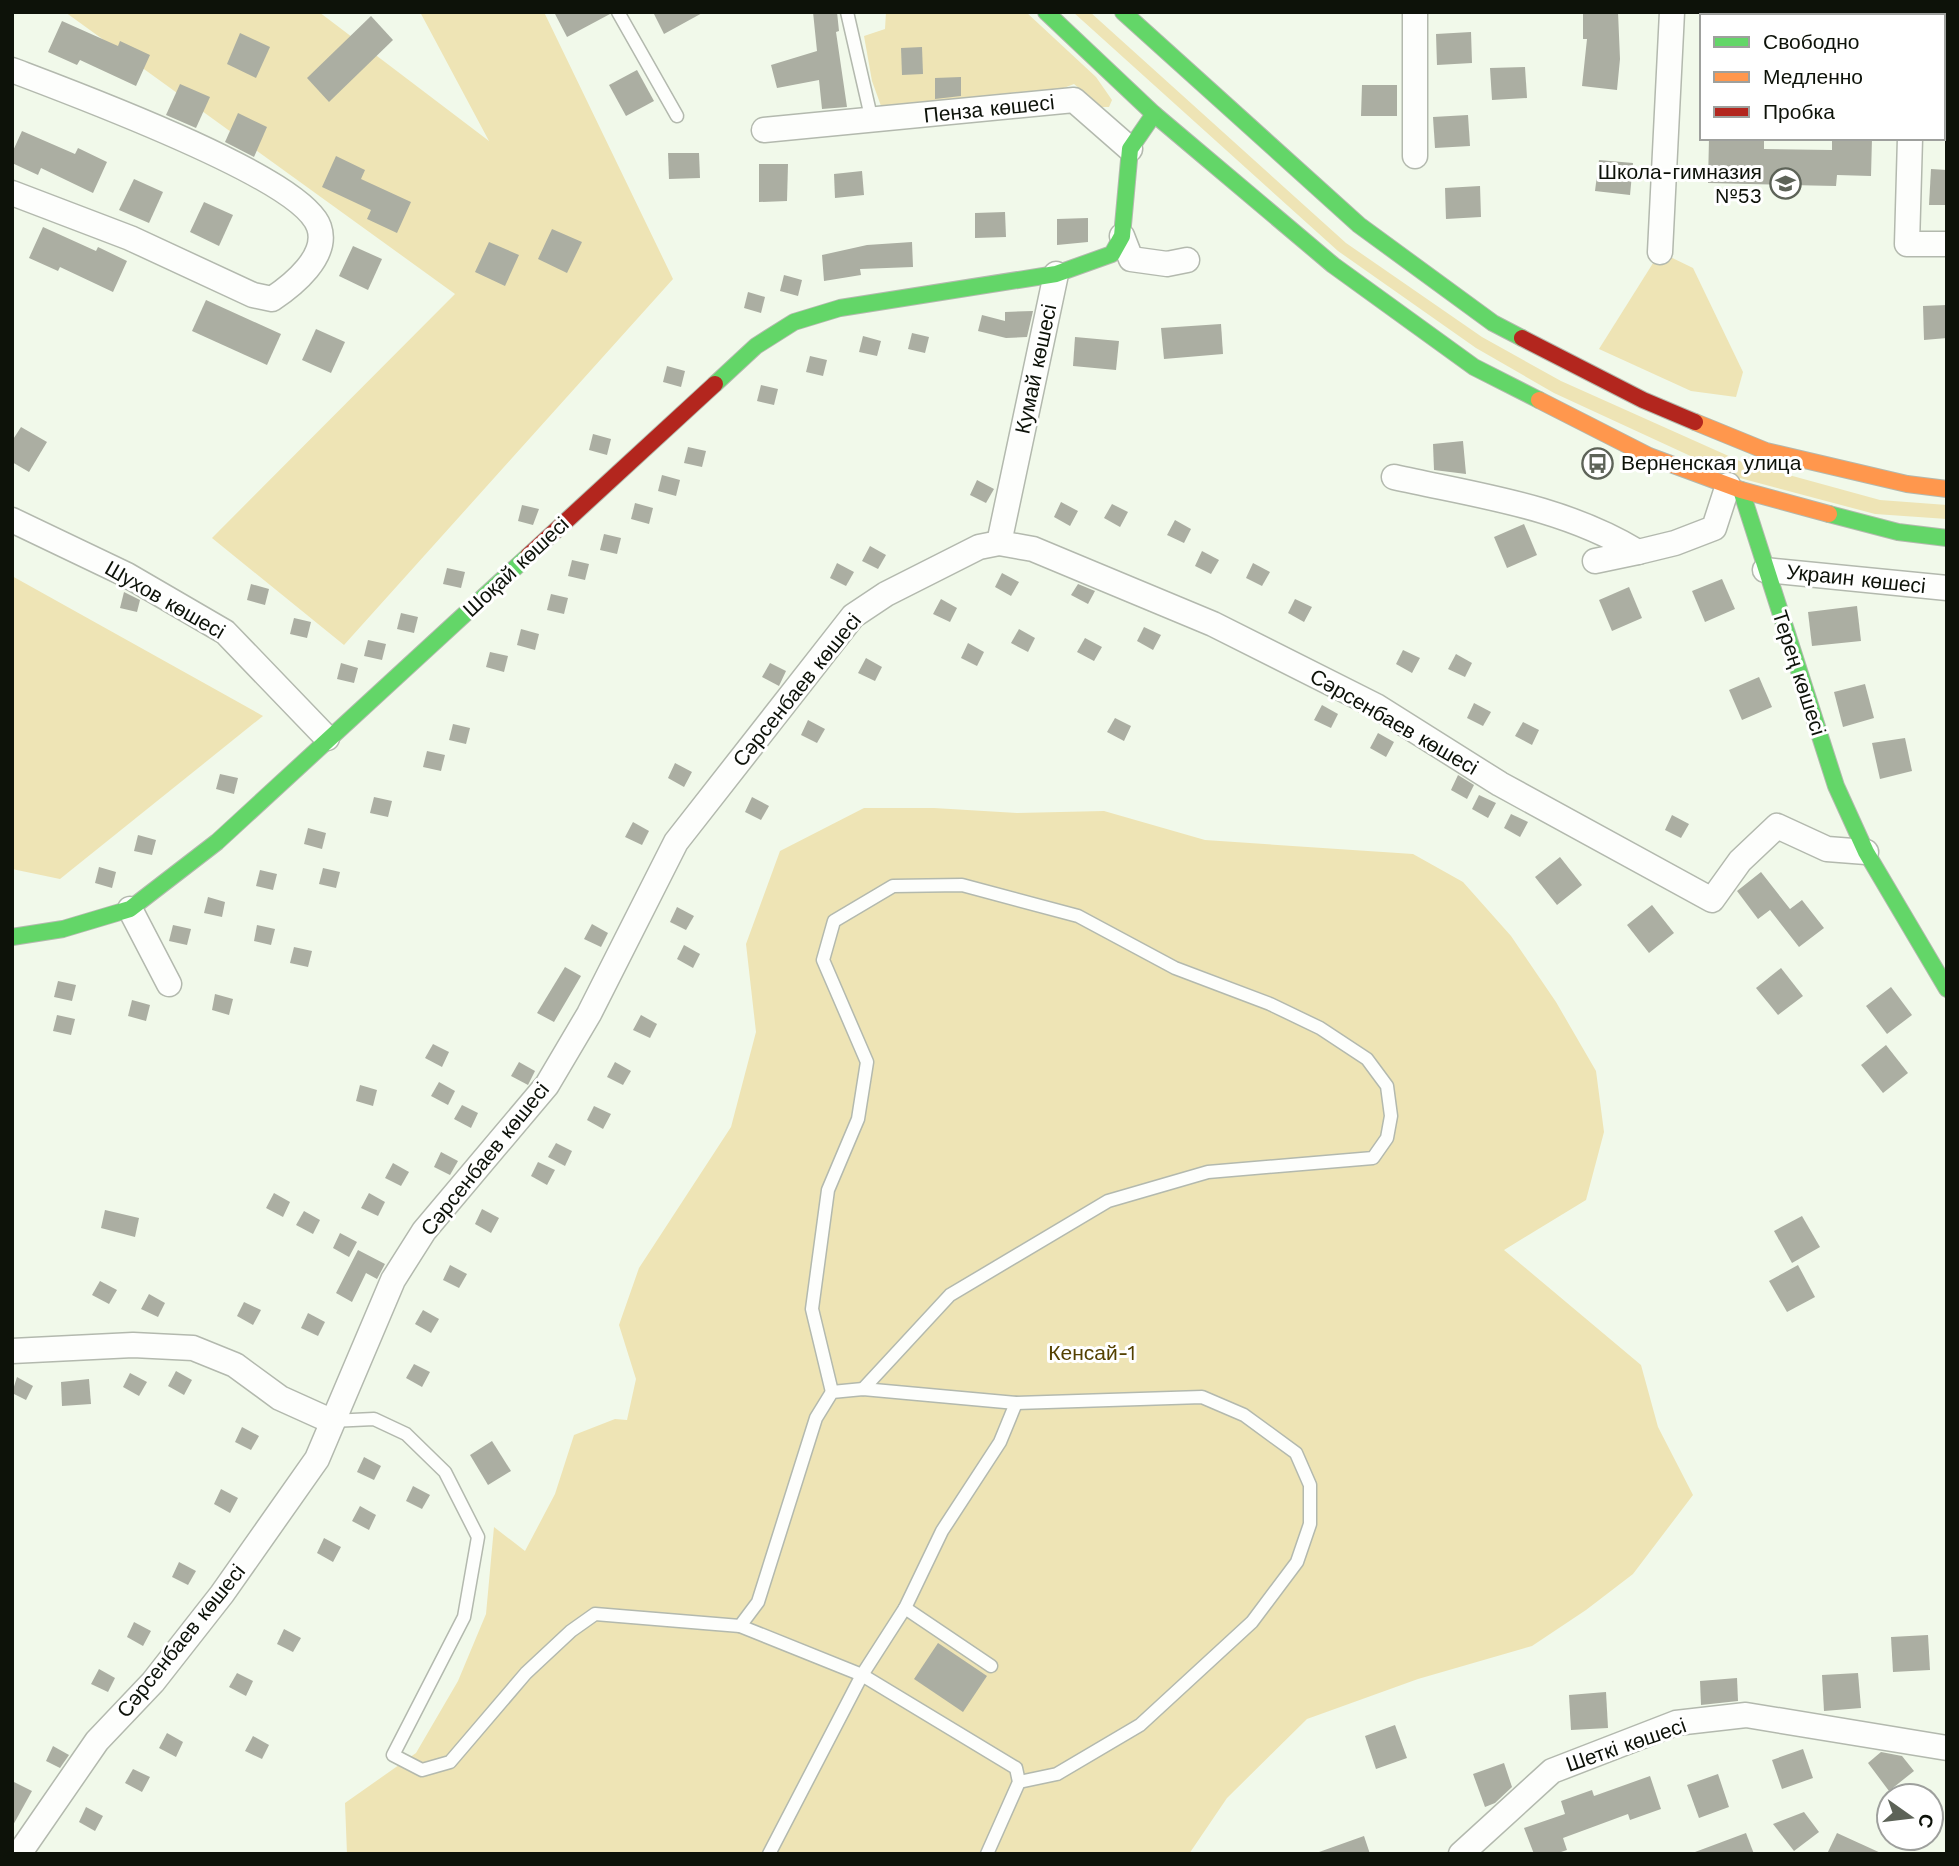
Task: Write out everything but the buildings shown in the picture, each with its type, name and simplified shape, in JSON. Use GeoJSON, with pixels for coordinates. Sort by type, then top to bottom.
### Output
{"type":"FeatureCollection","features":[{"type":"Feature","properties":{"kind":"street"},"geometry":{"type":"LineString","coordinates":[[1046,12],[1154,114],[1333,265],[1474,367],[1649,456],[1734,488],[1898,532],[1947,538]]}},
{"type":"Feature","properties":{"kind":"street"},"geometry":{"type":"LineString","coordinates":[[1415,12],[1415,156]]}},
{"type":"Feature","properties":{"kind":"street"},"geometry":{"type":"LineString","coordinates":[[1660,252],[1672,12]]}},
{"type":"Feature","properties":{"kind":"street"},"geometry":{"type":"LineString","coordinates":[[1130,16],[1359,225],[1493,323],[1643,400],[1766,451],[1907,484],[1947,489]]}},
{"type":"Feature","properties":{"kind":"street"},"geometry":{"type":"LineString","coordinates":[[12,70],[176,134],[281,191],[307,211],[320,228],[318,252],[293,285],[272,299],[253,295],[130,238],[12,192]]}},
{"type":"Feature","properties":{"kind":"street","name":"Пенза көшесі"},"geometry":{"type":"LineString","coordinates":[[764,130],[872,122],[1074,100],[1130,149]]}},
{"type":"Feature","properties":{"kind":"street"},"geometry":{"type":"LineString","coordinates":[[1154,114],[1130,149],[1122,236],[1131,259],[1167,264],[1187,260]]}},
{"type":"Feature","properties":{"kind":"street"},"geometry":{"type":"LineString","coordinates":[[1910,140],[1908,244],[1947,244]]}},
{"type":"Feature","properties":{"kind":"street","name":"Кумай көшесі"},"geometry":{"type":"LineString","coordinates":[[999,543],[1056,274],[1112,254],[1122,236]]}},
{"type":"Feature","properties":{"kind":"street","name":"Шоқай көшесі"},"geometry":{"type":"LineString","coordinates":[[12,937],[63,929],[130,909],[218,842],[327,738],[756,346],[794,323],[840,308],[1056,274]]}},
{"type":"Feature","properties":{"kind":"street"},"geometry":{"type":"LineString","coordinates":[[1394,478],[1553,512],[1602,530],[1638,552]]}},
{"type":"Feature","properties":{"kind":"street"},"geometry":{"type":"LineString","coordinates":[[1595,561],[1675,543],[1714,528],[1734,488]]}},
{"type":"Feature","properties":{"kind":"street","name":"Терең көшесі"},"geometry":{"type":"LineString","coordinates":[[1734,488],[1765,570],[1836,786],[1866,852],[1947,989]]}},
{"type":"Feature","properties":{"kind":"street","name":"Шухов көшесі"},"geometry":{"type":"LineString","coordinates":[[12,520],[127,575],[225,632],[327,738]]}},
{"type":"Feature","properties":{"kind":"street","name":"Сәрсенбаев көшесі"},"geometry":{"type":"LineString","coordinates":[[19,1854],[97,1741],[153,1682],[230,1583],[317,1459],[393,1280],[424,1231],[547,1085],[589,1014],[676,842],[853,616],[886,594],[979,547],[999,543],[1033,549],[1225,629],[1376,706],[1500,784],[1712,900],[1740,861],[1777,826],[1827,849],[1866,852]]}},
{"type":"Feature","properties":{"kind":"street","name":"Украин көшесі"},"geometry":{"type":"LineString","coordinates":[[1765,570],[1947,589]]}},
{"type":"Feature","properties":{"kind":"street"},"geometry":{"type":"LineString","coordinates":[[130,909],[169,984]]}},
{"type":"Feature","properties":{"kind":"street"},"geometry":{"type":"LineString","coordinates":[[12,1351],[133,1345],[193,1348],[235,1365],[280,1398],[331,1421]]}},
{"type":"Feature","properties":{"kind":"street","name":"Шеткі көшесі"},"geometry":{"type":"LineString","coordinates":[[1461,1854],[1552,1771],[1676,1723],[1746,1716],[1947,1748]]}},
{"type":"Feature","properties":{"kind":"lane"},"geometry":{"type":"LineString","coordinates":[[618,12],[677,116]]}},
{"type":"Feature","properties":{"kind":"lane"},"geometry":{"type":"LineString","coordinates":[[847,12],[872,122]]}},
{"type":"Feature","properties":{"kind":"lane"},"geometry":{"type":"LineString","coordinates":[[740,1626],[758,1602],[816,1418],[832,1392],[812,1309],[828,1190],[858,1119],[867,1062],[824,960],[835,921],[893,886],[962,885],[1078,916],[1175,968],[1269,1004],[1320,1028],[1367,1059],[1387,1086],[1391,1116],[1387,1138],[1373,1158],[1209,1172],[1108,1200],[950,1295],[863,1389]]}},
{"type":"Feature","properties":{"kind":"lane"},"geometry":{"type":"LineString","coordinates":[[832,1392],[863,1389],[1016,1403],[1202,1397],[1244,1415],[1296,1453],[1310,1485],[1310,1524],[1297,1562],[1252,1622],[1140,1725],[1058,1774],[1019,1782]]}},
{"type":"Feature","properties":{"kind":"lane"},"geometry":{"type":"LineString","coordinates":[[769,1854],[862,1675],[905,1608],[942,1531],[1000,1442],[1016,1403]]}},
{"type":"Feature","properties":{"kind":"lane"},"geometry":{"type":"LineString","coordinates":[[331,1421],[373,1419],[406,1434],[445,1472],[478,1537],[464,1617],[393,1755],[422,1770],[450,1762],[526,1673],[571,1630],[595,1614],[740,1626],[862,1675],[1006,1759],[1016,1768],[1019,1782],[988,1854]]}},
{"type":"Feature","properties":{"kind":"lane"},"geometry":{"type":"LineString","coordinates":[[905,1608],[991,1666]]}},
{"type":"Feature","properties":{"kind":"green space"},"geometry":{"type":"Polygon","coordinates":[[[65,12],[319,12],[489,141],[420,12],[544,12],[673,279],[344,645],[212,538],[455,294],[65,12]]]}},
{"type":"Feature","properties":{"kind":"green space"},"geometry":{"type":"Polygon","coordinates":[[[886,12],[1026,12],[1096,77],[1112,100],[1109,107],[1101,107],[1074,84],[1051,93],[889,108],[881,106],[872,81],[864,36],[885,29],[886,12]]]}},
{"type":"Feature","properties":{"kind":"green space"},"geometry":{"type":"Polygon","coordinates":[[[1073,12],[1090,12],[1346,243],[1482,337],[1561,381],[1742,462],[1880,500],[1947,505],[1947,519],[1875,514],[1736,477],[1554,393],[1476,348],[1338,251],[1073,12]]]}},
{"type":"Feature","properties":{"kind":"green space"},"geometry":{"type":"Polygon","coordinates":[[[1660,252],[1693,268],[1743,372],[1736,397],[1691,391],[1599,349],[1660,252]]]}},
{"type":"Feature","properties":{"kind":"green space"},"geometry":{"type":"Polygon","coordinates":[[[12,576],[263,716],[60,879],[12,869],[12,576]]]}},
{"type":"Feature","properties":{"kind":"green space","name":"Кенсай-1"},"geometry":{"type":"Polygon","coordinates":[[[864,808],[934,808],[1017,813],[1104,811],[1205,840],[1413,854],[1463,882],[1511,936],[1556,1002],[1596,1071],[1604,1132],[1586,1200],[1504,1250],[1641,1365],[1658,1427],[1693,1495],[1633,1574],[1532,1646],[1418,1679],[1307,1719],[1227,1798],[1189,1854],[347,1854],[345,1803],[416,1753],[458,1681],[486,1614],[494,1527],[525,1551],[555,1494],[574,1435],[615,1419],[627,1420],[636,1379],[619,1325],[639,1268],[731,1127],[756,1032],[746,944],[780,851],[864,808]]]}},
{"type":"Feature","properties":{"kind":"traffic: fast"},"geometry":{"type":"LineString","coordinates":[[1046,12],[1154,114],[1333,265],[1474,367],[1539,400]]}},
{"type":"Feature","properties":{"kind":"traffic: fast"},"geometry":{"type":"LineString","coordinates":[[1123,12],[1359,225],[1493,323],[1522,338]]}},
{"type":"Feature","properties":{"kind":"traffic: fast"},"geometry":{"type":"LineString","coordinates":[[715,384],[756,346],[794,322],[840,308],[1056,274],[1112,254],[1122,236],[1130,149],[1154,114]]}},
{"type":"Feature","properties":{"kind":"traffic: fast"},"geometry":{"type":"LineString","coordinates":[[1741,490],[1836,786],[1866,852],[1947,989]]}},
{"type":"Feature","properties":{"kind":"traffic: fast"},"geometry":{"type":"LineString","coordinates":[[1829,514],[1898,532],[1947,538]]}},
{"type":"Feature","properties":{"kind":"traffic: fast"},"geometry":{"type":"LineString","coordinates":[[12,937],[63,929],[130,909],[217,842],[528,556]]}},
{"type":"Feature","properties":{"kind":"traffic: slow"},"geometry":{"type":"LineString","coordinates":[[1539,400],[1649,456],[1741,490],[1829,514]]}},
{"type":"Feature","properties":{"kind":"traffic: slow"},"geometry":{"type":"LineString","coordinates":[[1695,422],[1766,451],[1907,484],[1947,489]]}},
{"type":"Feature","properties":{"kind":"traffic: jam"},"geometry":{"type":"LineString","coordinates":[[1522,338],[1643,400],[1695,422]]}},
{"type":"Feature","properties":{"kind":"traffic: jam"},"geometry":{"type":"LineString","coordinates":[[528,556],[715,384]]}},
{"type":"Feature","properties":{"kind":"place","name":"Школа-гимназия №53"},"geometry":{"type":"Point","coordinates":[1785,184]}},
{"type":"Feature","properties":{"kind":"place","name":"Верненская улица"},"geometry":{"type":"Point","coordinates":[1598,463]}}]}
